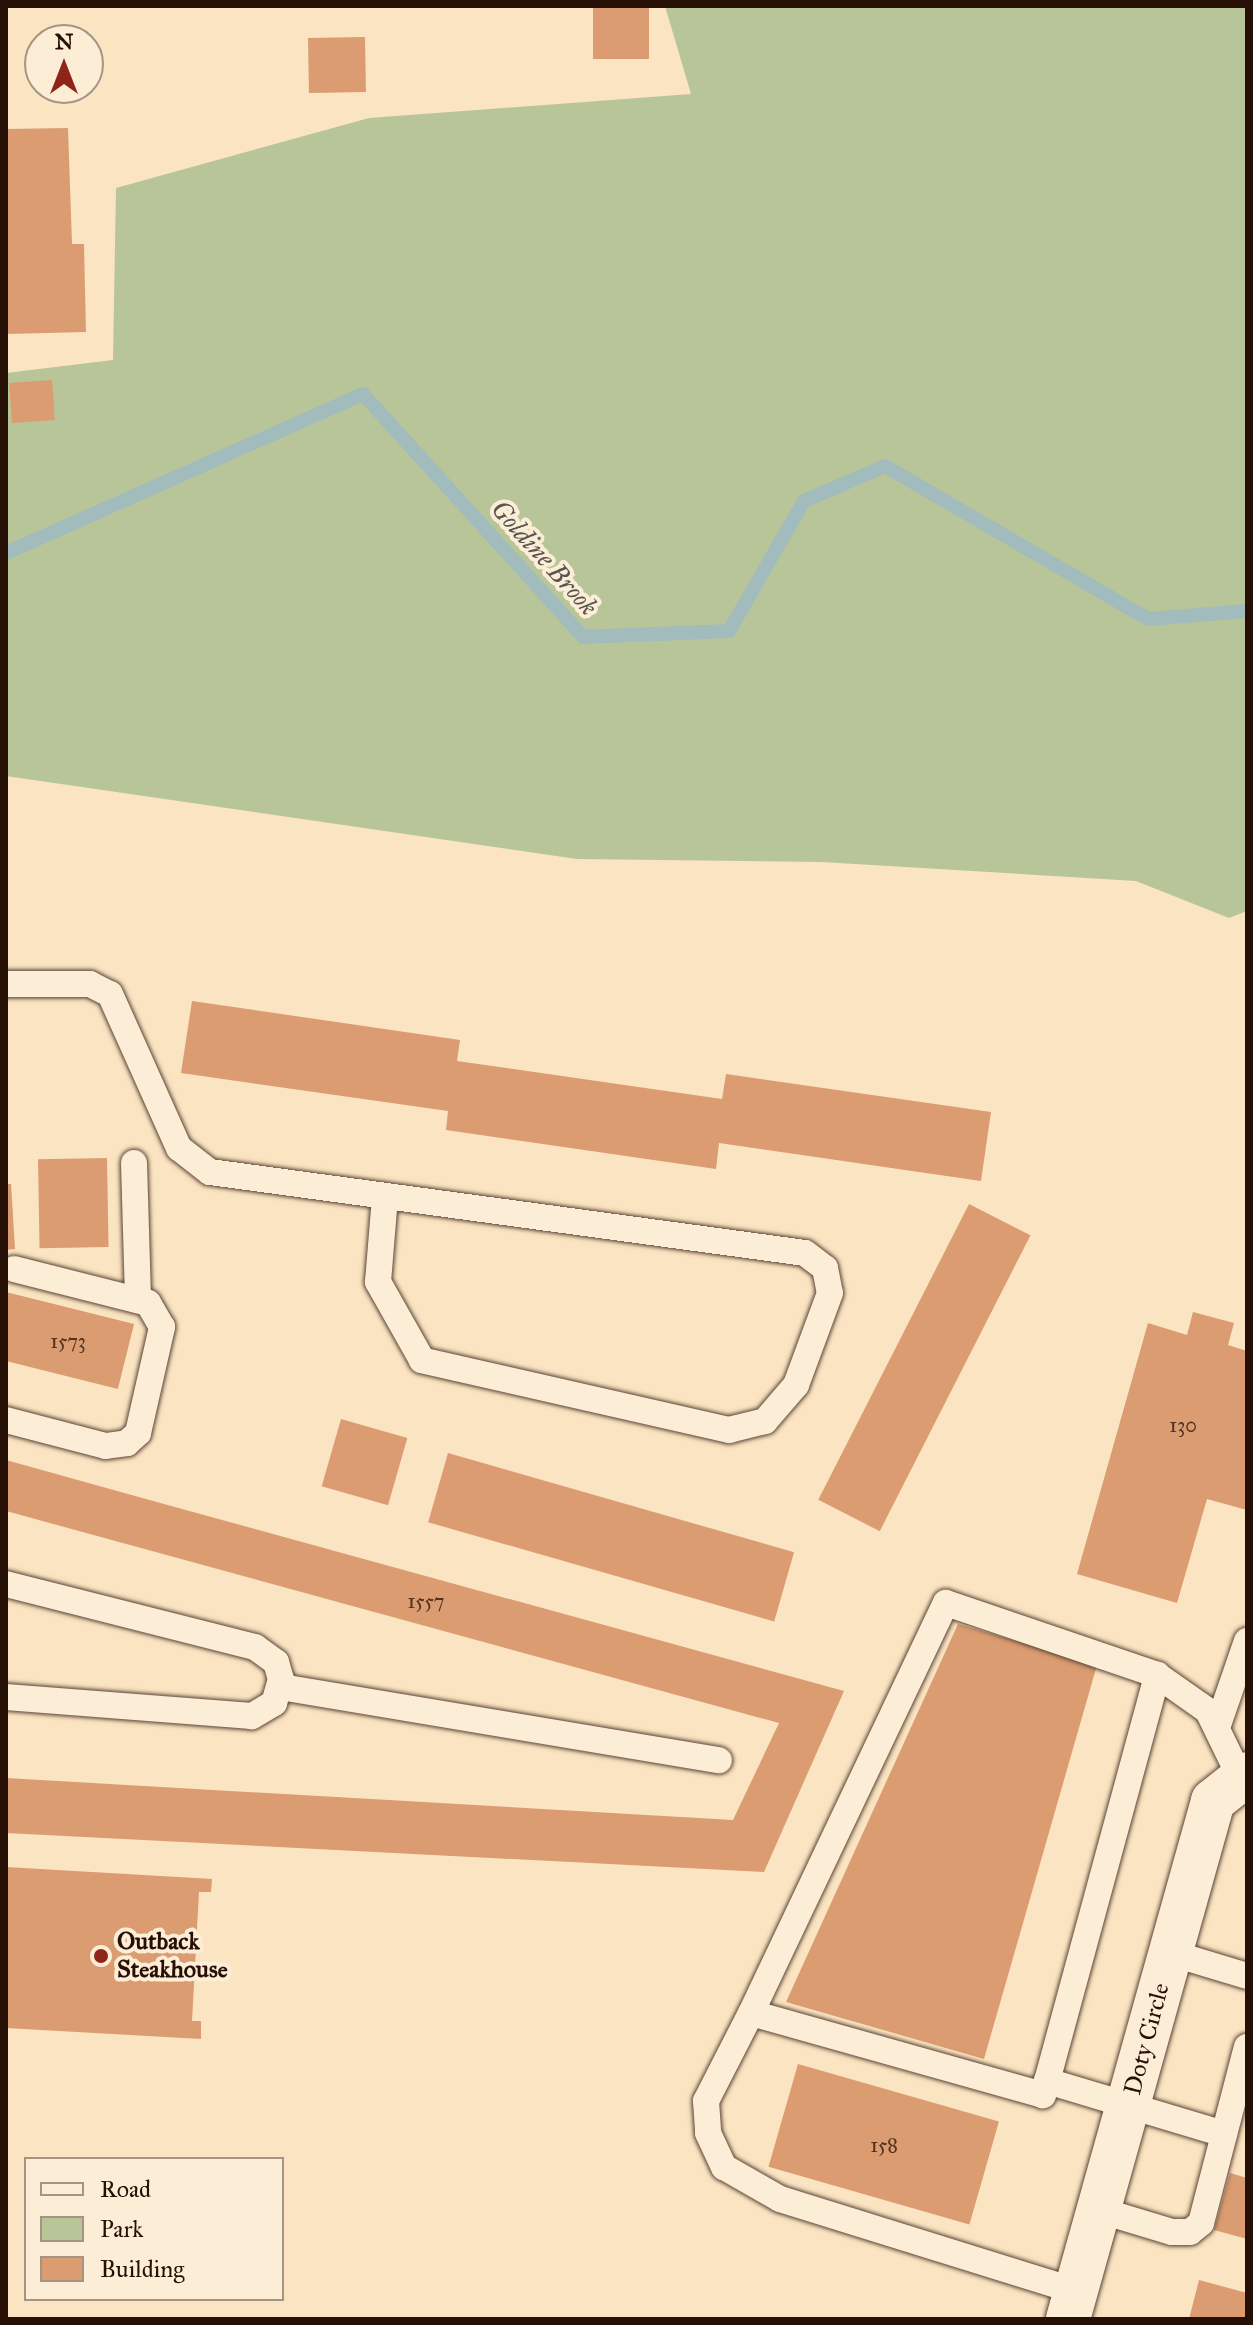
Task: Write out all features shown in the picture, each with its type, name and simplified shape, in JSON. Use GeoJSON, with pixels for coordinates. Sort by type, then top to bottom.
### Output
{"type":"FeatureCollection","features":[{"type":"Feature","properties":{"kind":"street","name":"Doty Circle"},"geometry":{"type":"LineString","coordinates":[[1072,2305],[1213,1801],[1244,1776]]}},
{"type":"Feature","properties":{"kind":"lane"},"geometry":{"type":"LineString","coordinates":[[6,984],[73,982],[110,994],[179,1148],[200,1168],[385,1197],[805,1253],[825,1268],[830,1293],[796,1385],[765,1421],[729,1430],[422,1360],[378,1282],[385,1197]]}},
{"type":"Feature","properties":{"kind":"lane"},"geometry":{"type":"LineString","coordinates":[[134,1163],[138,1300]]}},
{"type":"Feature","properties":{"kind":"lane"},"geometry":{"type":"LineString","coordinates":[[6,1420],[106,1446],[133,1438],[162,1327],[153,1308],[138,1300],[14,1269]]}},
{"type":"Feature","properties":{"kind":"lane"},"geometry":{"type":"LineString","coordinates":[[6,1584],[255,1647],[276,1662],[281,1687],[274,1703],[252,1716],[6,1697]]}},
{"type":"Feature","properties":{"kind":"lane"},"geometry":{"type":"LineString","coordinates":[[1072,2305],[780,2199],[724,2167],[708,2133],[706,2101],[946,1603],[1157,1675],[1218,1725],[1244,1776]]}},
{"type":"Feature","properties":{"kind":"lane"},"geometry":{"type":"LineString","coordinates":[[1218,1725],[1247,1641]]}},
{"type":"Feature","properties":{"kind":"lane"},"geometry":{"type":"LineString","coordinates":[[751,2013],[1043,2095],[1157,1675]]}},
{"type":"Feature","properties":{"kind":"lane"},"geometry":{"type":"LineString","coordinates":[[281,1687],[719,1760]]}},
{"type":"Feature","properties":{"kind":"lane"},"geometry":{"type":"LineString","coordinates":[[1171,1953],[1247,1976]]}},
{"type":"Feature","properties":{"kind":"lane"},"geometry":{"type":"LineString","coordinates":[[1099,2210],[1190,2232],[1201,2223],[1247,2047]]}},
{"type":"Feature","properties":{"kind":"lane"},"geometry":{"type":"LineString","coordinates":[[1047,2081],[1224,2134]]}},
{"type":"Feature","properties":{"kind":"green space"},"geometry":{"type":"Polygon","coordinates":[[[665,6],[1247,6],[1247,911],[1229,918],[1136,881],[822,862],[577,859],[6,776],[6,373],[113,360],[116,188],[369,118],[691,94],[665,6]]]}},
{"type":"Feature","properties":{"kind":"building"},"geometry":{"type":"Polygon","coordinates":[[[593,6],[649,6],[649,59],[593,59],[593,6]]]}},
{"type":"Feature","properties":{"kind":"building"},"geometry":{"type":"Polygon","coordinates":[[[365,37],[366,92],[309,93],[308,38],[365,37]]]}},
{"type":"Feature","properties":{"kind":"building"},"geometry":{"type":"Polygon","coordinates":[[[68,128],[72,244],[84,244],[86,332],[6,334],[6,129],[68,128]]]}},
{"type":"Feature","properties":{"kind":"building"},"geometry":{"type":"Polygon","coordinates":[[[52,380],[55,420],[12,423],[9,383],[52,380]]]}},
{"type":"Feature","properties":{"kind":"building"},"geometry":{"type":"Polygon","coordinates":[[[192,1001],[460,1040],[457,1061],[722,1099],[726,1074],[991,1112],[981,1181],[719,1143],[716,1169],[446,1130],[448,1111],[181,1073],[192,1001]]]}},
{"type":"Feature","properties":{"kind":"building"},"geometry":{"type":"Polygon","coordinates":[[[107,1158],[109,1247],[40,1248],[38,1159],[107,1158]]]}},
{"type":"Feature","properties":{"kind":"building"},"geometry":{"type":"Polygon","coordinates":[[[6,1184],[11,1184],[15,1249],[6,1250],[6,1184]]]}},
{"type":"Feature","properties":{"kind":"building"},"geometry":{"type":"Polygon","coordinates":[[[969,1204],[1030,1235],[880,1531],[818,1500],[969,1204]]]}},
{"type":"Feature","properties":{"kind":"building"},"geometry":{"type":"Polygon","coordinates":[[[6,1292],[134,1324],[118,1389],[6,1361],[6,1292]]]}},
{"type":"Feature","properties":{"kind":"building"},"geometry":{"type":"Polygon","coordinates":[[[1193,1312],[1234,1323],[1228,1345],[1247,1351],[1247,1510],[1207,1499],[1177,1603],[1077,1574],[1148,1323],[1187,1335],[1193,1312]]]}},
{"type":"Feature","properties":{"kind":"building"},"geometry":{"type":"Polygon","coordinates":[[[341,1419],[407,1438],[388,1505],[322,1486],[341,1419]]]}},
{"type":"Feature","properties":{"kind":"building"},"geometry":{"type":"Polygon","coordinates":[[[448,1453],[794,1552],[774,1621],[428,1522],[448,1453]]]}},
{"type":"Feature","properties":{"kind":"building"},"geometry":{"type":"Polygon","coordinates":[[[6,1460],[844,1691],[764,1872],[6,1833],[6,1778],[733,1820],[779,1723],[6,1511],[6,1460]]]}},
{"type":"Feature","properties":{"kind":"building"},"geometry":{"type":"Polygon","coordinates":[[[958,1624],[1097,1665],[984,2059],[786,2002],[958,1624]]]}},
{"type":"Feature","properties":{"kind":"building","name":"Outback Steakhouse"},"geometry":{"type":"Polygon","coordinates":[[[6,1867],[212,1879],[211,1892],[199,1892],[192,2021],[201,2021],[201,2039],[6,2028],[6,1867]]]}},
{"type":"Feature","properties":{"kind":"building"},"geometry":{"type":"Polygon","coordinates":[[[798,2064],[999,2122],[969,2224],[769,2167],[798,2064]]]}},
{"type":"Feature","properties":{"kind":"building"},"geometry":{"type":"Polygon","coordinates":[[[1230,2173],[1247,2178],[1247,2239],[1214,2230],[1230,2173]]]}},
{"type":"Feature","properties":{"kind":"building"},"geometry":{"type":"Polygon","coordinates":[[[1199,2280],[1247,2293],[1247,2319],[1189,2319],[1199,2280]]]}},
{"type":"Feature","properties":{"kind":"waterway","name":"Goldine Brook"},"geometry":{"type":"LineString","coordinates":[[6,553],[363,394],[583,637],[729,631],[804,501],[885,466],[1148,619],[1247,611]]}},
{"type":"Feature","properties":{"kind":"place","name":"Outback Steakhouse"},"geometry":{"type":"Point","coordinates":[101,1956]}}]}
